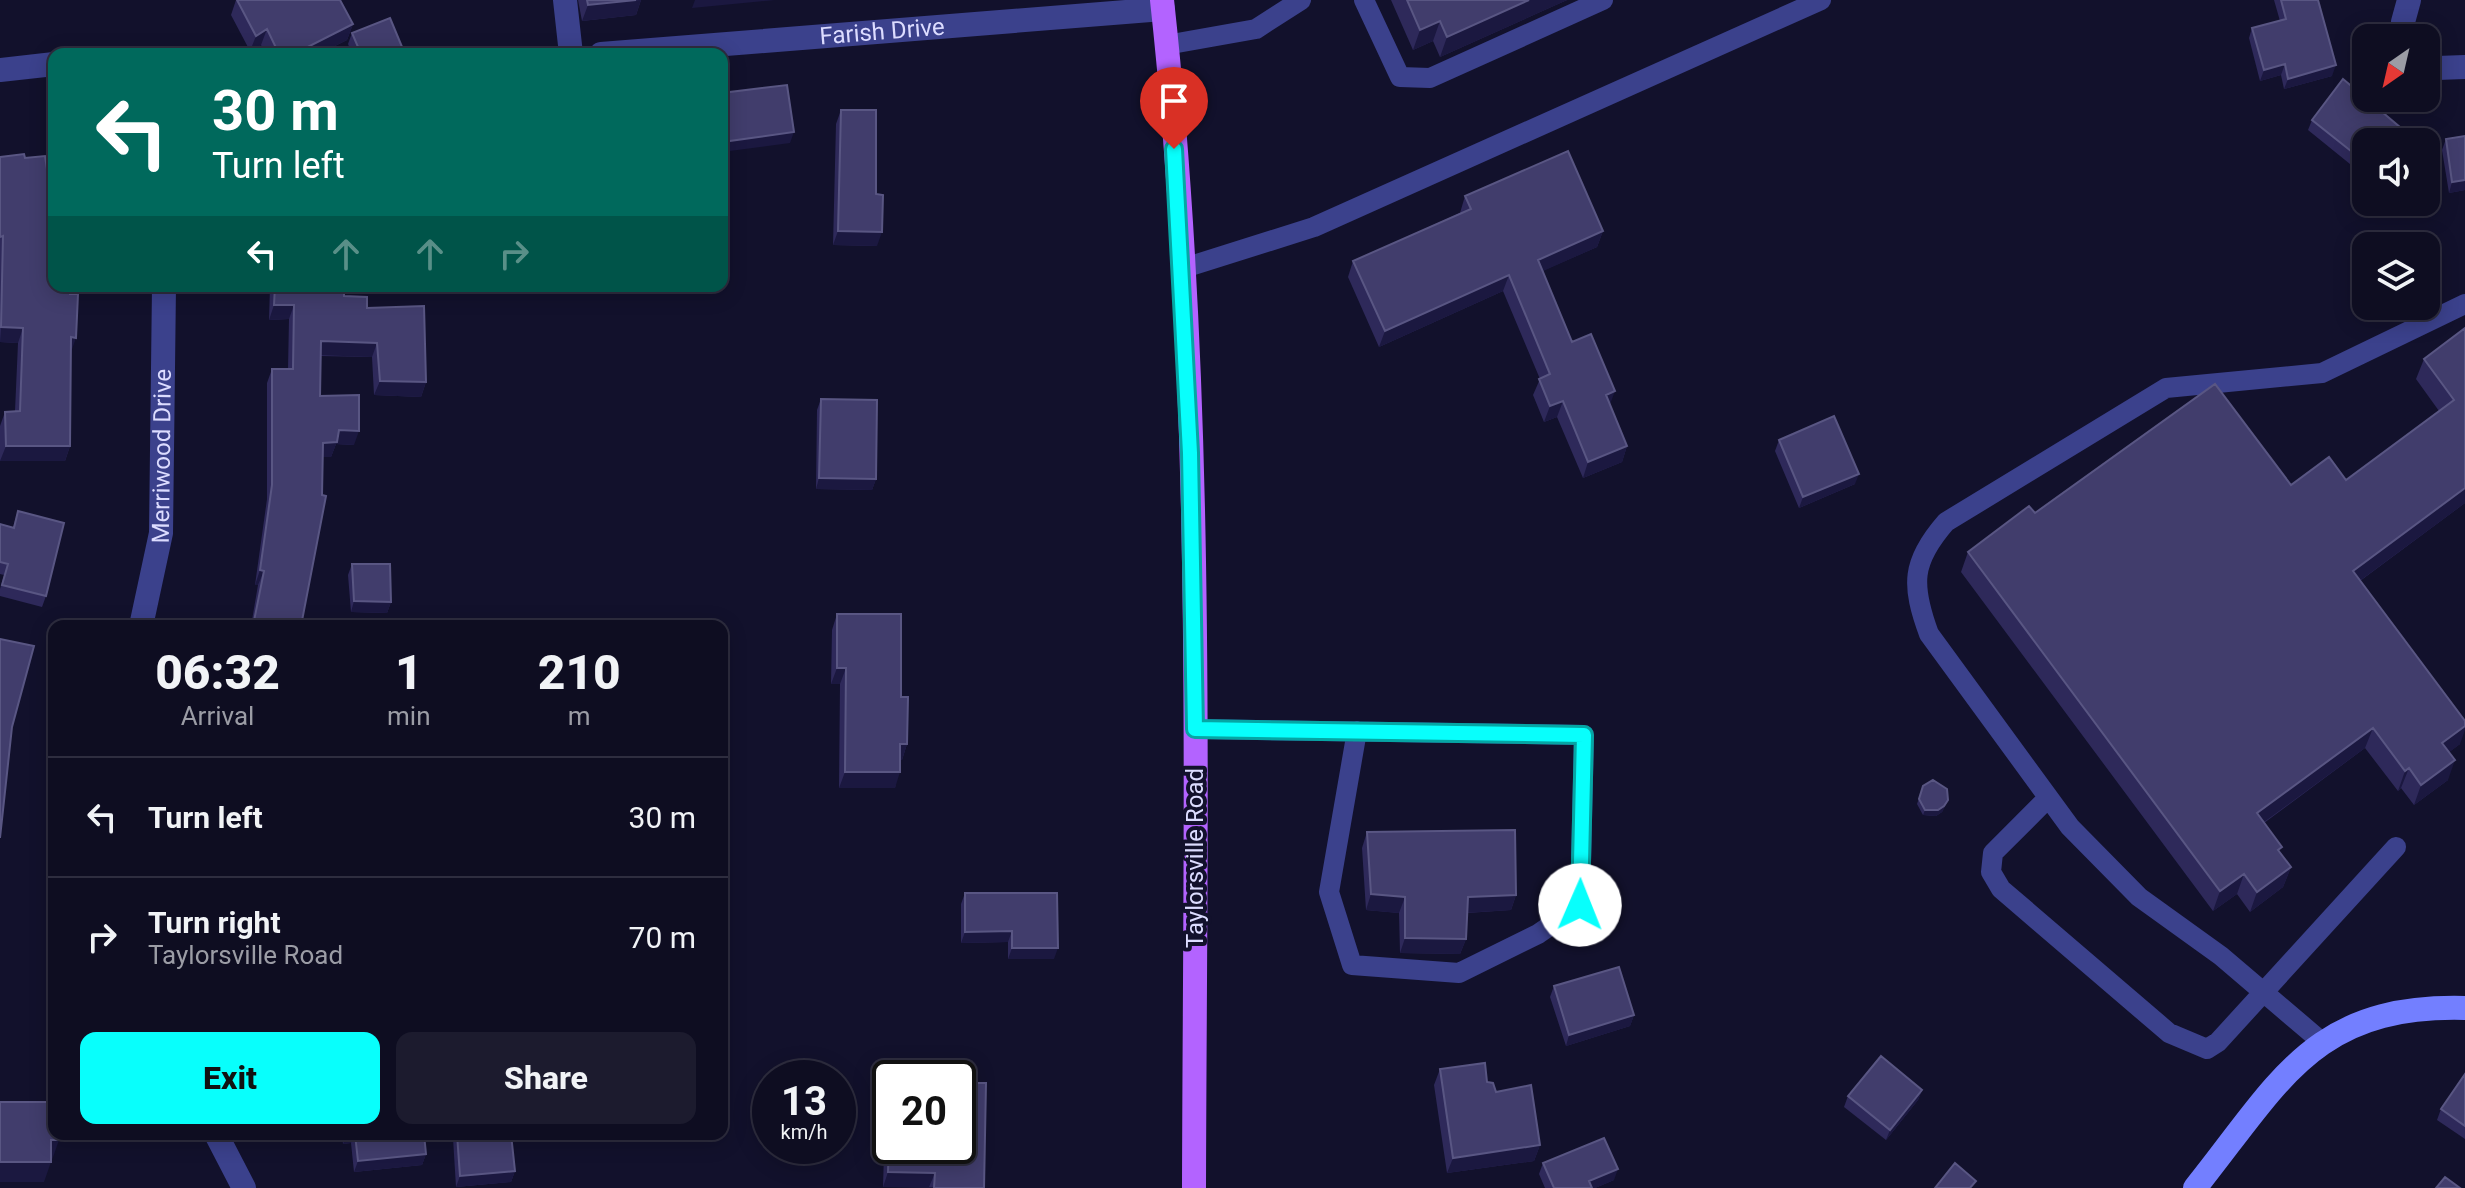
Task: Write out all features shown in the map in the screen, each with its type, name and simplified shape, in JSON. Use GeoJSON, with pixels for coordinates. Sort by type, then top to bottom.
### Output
{"type":"FeatureCollection","features":[{"type":"Feature","properties":{"kind":"main road","name":"Taylorsville Road"},"geometry":{"type":"LineString","coordinates":[[1162,4],[1181,269],[1190,453],[1195,729],[1194,1188]]}},
{"type":"Feature","properties":{"kind":"street"},"geometry":{"type":"LineString","coordinates":[[565,0],[570,48]]}},
{"type":"Feature","properties":{"kind":"street"},"geometry":{"type":"LineString","coordinates":[[2403,24],[2409,0]]}},
{"type":"Feature","properties":{"kind":"street","name":"Farish Drive"},"geometry":{"type":"LineString","coordinates":[[668,48],[1162,4]]}},
{"type":"Feature","properties":{"kind":"street"},"geometry":{"type":"LineString","coordinates":[[0,70],[48,65]]}},
{"type":"Feature","properties":{"kind":"street"},"geometry":{"type":"LineString","coordinates":[[2440,68],[2465,67]]}},
{"type":"Feature","properties":{"kind":"street","name":"Merriwood Drive"},"geometry":{"type":"LineString","coordinates":[[142,620],[161,533],[164,292]]}},
{"type":"Feature","properties":{"kind":"street"},"geometry":{"type":"LineString","coordinates":[[2195,1188],[2286,1075],[2322,1042],[2378,1014],[2407,1008],[2465,1008]]}},
{"type":"Feature","properties":{"kind":"street"},"geometry":{"type":"LineString","coordinates":[[219,1140],[244,1188]]}},
{"type":"Feature","properties":{"kind":"lane"},"geometry":{"type":"LineString","coordinates":[[1166,45],[1256,29],[1301,0]]}},
{"type":"Feature","properties":{"kind":"lane"},"geometry":{"type":"LineString","coordinates":[[1364,0],[1400,77],[1430,78],[1603,0]]}},
{"type":"Feature","properties":{"kind":"lane"},"geometry":{"type":"LineString","coordinates":[[1181,269],[1314,227],[1821,0]]}},
{"type":"Feature","properties":{"kind":"lane"},"geometry":{"type":"LineString","coordinates":[[2322,1042],[2221,956],[2139,897],[2070,827],[1929,634],[1916,601],[1924,547],[1946,522],[2166,388],[2322,373],[2465,304]]}},
{"type":"Feature","properties":{"kind":"lane"},"geometry":{"type":"LineString","coordinates":[[1195,729],[1357,731],[1584,735],[1580,905],[1538,934],[1459,973],[1352,965],[1329,892],[1357,731]]}},
{"type":"Feature","properties":{"kind":"lane"},"geometry":{"type":"LineString","coordinates":[[2048,798],[1993,853],[1991,872],[2001,889],[2169,1033],[2207,1049],[2218,1042],[2396,847]]}},
{"type":"Feature","properties":{"kind":"building"},"geometry":{"type":"Polygon","coordinates":[[[237,0],[340,0],[353,24],[306,48],[276,48],[267,29],[256,36],[237,0]]]}},
{"type":"Feature","properties":{"kind":"building"},"geometry":{"type":"Polygon","coordinates":[[[587,0],[636,0],[588,5],[587,0]]]}},
{"type":"Feature","properties":{"kind":"building"},"geometry":{"type":"Polygon","coordinates":[[[1407,0],[1529,0],[1447,37],[1440,21],[1420,30],[1407,0]]]}},
{"type":"Feature","properties":{"kind":"building"},"geometry":{"type":"Polygon","coordinates":[[[2281,0],[2318,0],[2336,65],[2288,79],[2285,64],[2264,70],[2252,28],[2286,19],[2281,0]]]}},
{"type":"Feature","properties":{"kind":"building"},"geometry":{"type":"Polygon","coordinates":[[[390,18],[402,48],[358,48],[352,33],[390,18]]]}},
{"type":"Feature","properties":{"kind":"building"},"geometry":{"type":"Polygon","coordinates":[[[2343,79],[2352,87],[2352,112],[2382,112],[2401,128],[2352,128],[2352,152],[2312,120],[2343,79]]]}},
{"type":"Feature","properties":{"kind":"building"},"geometry":{"type":"Polygon","coordinates":[[[787,85],[794,132],[728,141],[728,92],[787,85]]]}},
{"type":"Feature","properties":{"kind":"building"},"geometry":{"type":"Polygon","coordinates":[[[841,110],[876,110],[876,194],[883,195],[882,232],[838,231],[841,110]]]}},
{"type":"Feature","properties":{"kind":"building"},"geometry":{"type":"Polygon","coordinates":[[[2465,136],[2465,180],[2452,182],[2446,139],[2465,136]]]}},
{"type":"Feature","properties":{"kind":"building"},"geometry":{"type":"Polygon","coordinates":[[[1568,151],[1603,231],[1538,260],[1572,342],[1591,334],[1615,391],[1606,395],[1627,446],[1588,462],[1563,401],[1550,406],[1539,379],[1550,374],[1509,275],[1385,331],[1353,261],[1471,209],[1465,196],[1568,151]]]}},
{"type":"Feature","properties":{"kind":"building"},"geometry":{"type":"Polygon","coordinates":[[[24,154],[25,158],[45,156],[48,176],[48,292],[78,294],[76,338],[71,337],[70,446],[6,446],[5,412],[20,411],[23,328],[1,327],[3,236],[0,237],[0,157],[24,154]]]}},
{"type":"Feature","properties":{"kind":"building"},"geometry":{"type":"Polygon","coordinates":[[[275,292],[344,292],[344,296],[367,297],[367,308],[424,306],[426,382],[380,381],[377,343],[321,341],[320,396],[359,395],[359,431],[339,430],[337,442],[323,443],[322,495],[326,496],[302,620],[254,620],[264,571],[260,570],[272,485],[272,369],[293,369],[294,305],[274,305],[275,292]]]}},
{"type":"Feature","properties":{"kind":"building"},"geometry":{"type":"Polygon","coordinates":[[[2465,328],[2465,488],[2353,571],[2465,721],[2465,726],[2442,743],[2455,760],[2421,785],[2409,768],[2405,771],[2373,728],[2257,813],[2282,847],[2278,850],[2291,867],[2257,892],[2244,874],[2220,891],[1968,552],[2029,506],[2035,513],[2215,384],[2291,485],[2329,457],[2346,480],[2454,400],[2424,359],[2465,328]]]}},
{"type":"Feature","properties":{"kind":"building"},"geometry":{"type":"Polygon","coordinates":[[[821,399],[877,400],[876,479],[819,478],[821,399]]]}},
{"type":"Feature","properties":{"kind":"building"},"geometry":{"type":"Polygon","coordinates":[[[1834,416],[1859,474],[1803,497],[1779,440],[1834,416]]]}},
{"type":"Feature","properties":{"kind":"building"},"geometry":{"type":"Polygon","coordinates":[[[18,511],[64,523],[46,596],[2,585],[8,564],[0,562],[0,524],[14,528],[18,511]]]}},
{"type":"Feature","properties":{"kind":"building"},"geometry":{"type":"Polygon","coordinates":[[[352,564],[390,564],[391,602],[354,601],[352,564]]]}},
{"type":"Feature","properties":{"kind":"building"},"geometry":{"type":"Polygon","coordinates":[[[837,614],[901,614],[901,697],[908,697],[907,744],[900,744],[900,772],[845,772],[846,668],[837,668],[837,614]]]}},
{"type":"Feature","properties":{"kind":"building"},"geometry":{"type":"Polygon","coordinates":[[[0,639],[34,646],[12,727],[0,838],[0,639]]]}},
{"type":"Feature","properties":{"kind":"building"},"geometry":{"type":"Polygon","coordinates":[[[1933,780],[1947,789],[1948,800],[1938,810],[1925,810],[1919,799],[1923,786],[1933,780]]]}},
{"type":"Feature","properties":{"kind":"building"},"geometry":{"type":"Polygon","coordinates":[[[1515,830],[1516,895],[1468,897],[1466,939],[1405,938],[1405,897],[1371,894],[1367,832],[1515,830]]]}},
{"type":"Feature","properties":{"kind":"building"},"geometry":{"type":"Polygon","coordinates":[[[965,893],[1057,893],[1058,948],[1012,948],[1012,931],[965,932],[965,893]]]}},
{"type":"Feature","properties":{"kind":"building"},"geometry":{"type":"Polygon","coordinates":[[[1619,967],[1634,1015],[1569,1035],[1554,986],[1619,967]]]}},
{"type":"Feature","properties":{"kind":"building"},"geometry":{"type":"Polygon","coordinates":[[[1881,1056],[1922,1090],[1890,1130],[1848,1096],[1881,1056]]]}},
{"type":"Feature","properties":{"kind":"building"},"geometry":{"type":"Polygon","coordinates":[[[1485,1063],[1487,1082],[1493,1083],[1496,1092],[1531,1085],[1540,1145],[1453,1158],[1440,1069],[1485,1063]]]}},
{"type":"Feature","properties":{"kind":"building"},"geometry":{"type":"Polygon","coordinates":[[[2465,1074],[2465,1126],[2441,1109],[2465,1074]]]}},
{"type":"Feature","properties":{"kind":"building"},"geometry":{"type":"Polygon","coordinates":[[[976,1083],[986,1083],[984,1188],[934,1188],[935,1173],[888,1172],[888,1164],[976,1164],[976,1083]]]}},
{"type":"Feature","properties":{"kind":"building"},"geometry":{"type":"Polygon","coordinates":[[[0,1102],[48,1102],[51,1162],[0,1162],[0,1102]]]}},
{"type":"Feature","properties":{"kind":"building"},"geometry":{"type":"Polygon","coordinates":[[[1604,1138],[1618,1169],[1589,1181],[1592,1188],[1554,1188],[1543,1163],[1604,1138]]]}},
{"type":"Feature","properties":{"kind":"building"},"geometry":{"type":"Polygon","coordinates":[[[356,1140],[425,1140],[426,1154],[358,1161],[356,1140]]]}},
{"type":"Feature","properties":{"kind":"building"},"geometry":{"type":"Polygon","coordinates":[[[457,1140],[512,1140],[515,1171],[460,1176],[457,1140]]]}},
{"type":"Feature","properties":{"kind":"building"},"geometry":{"type":"Polygon","coordinates":[[[1955,1163],[1976,1181],[1970,1188],[1935,1188],[1955,1163]]]}},
{"type":"Feature","properties":{"kind":"building"},"geometry":{"type":"Polygon","coordinates":[[[2445,1177],[2460,1188],[2436,1188],[2445,1177]]]}},
{"type":"Feature","properties":{"kind":"route"},"geometry":{"type":"LineString","coordinates":[[1174,149],[1190,453],[1195,729],[1584,735],[1580,905]]}}]}
